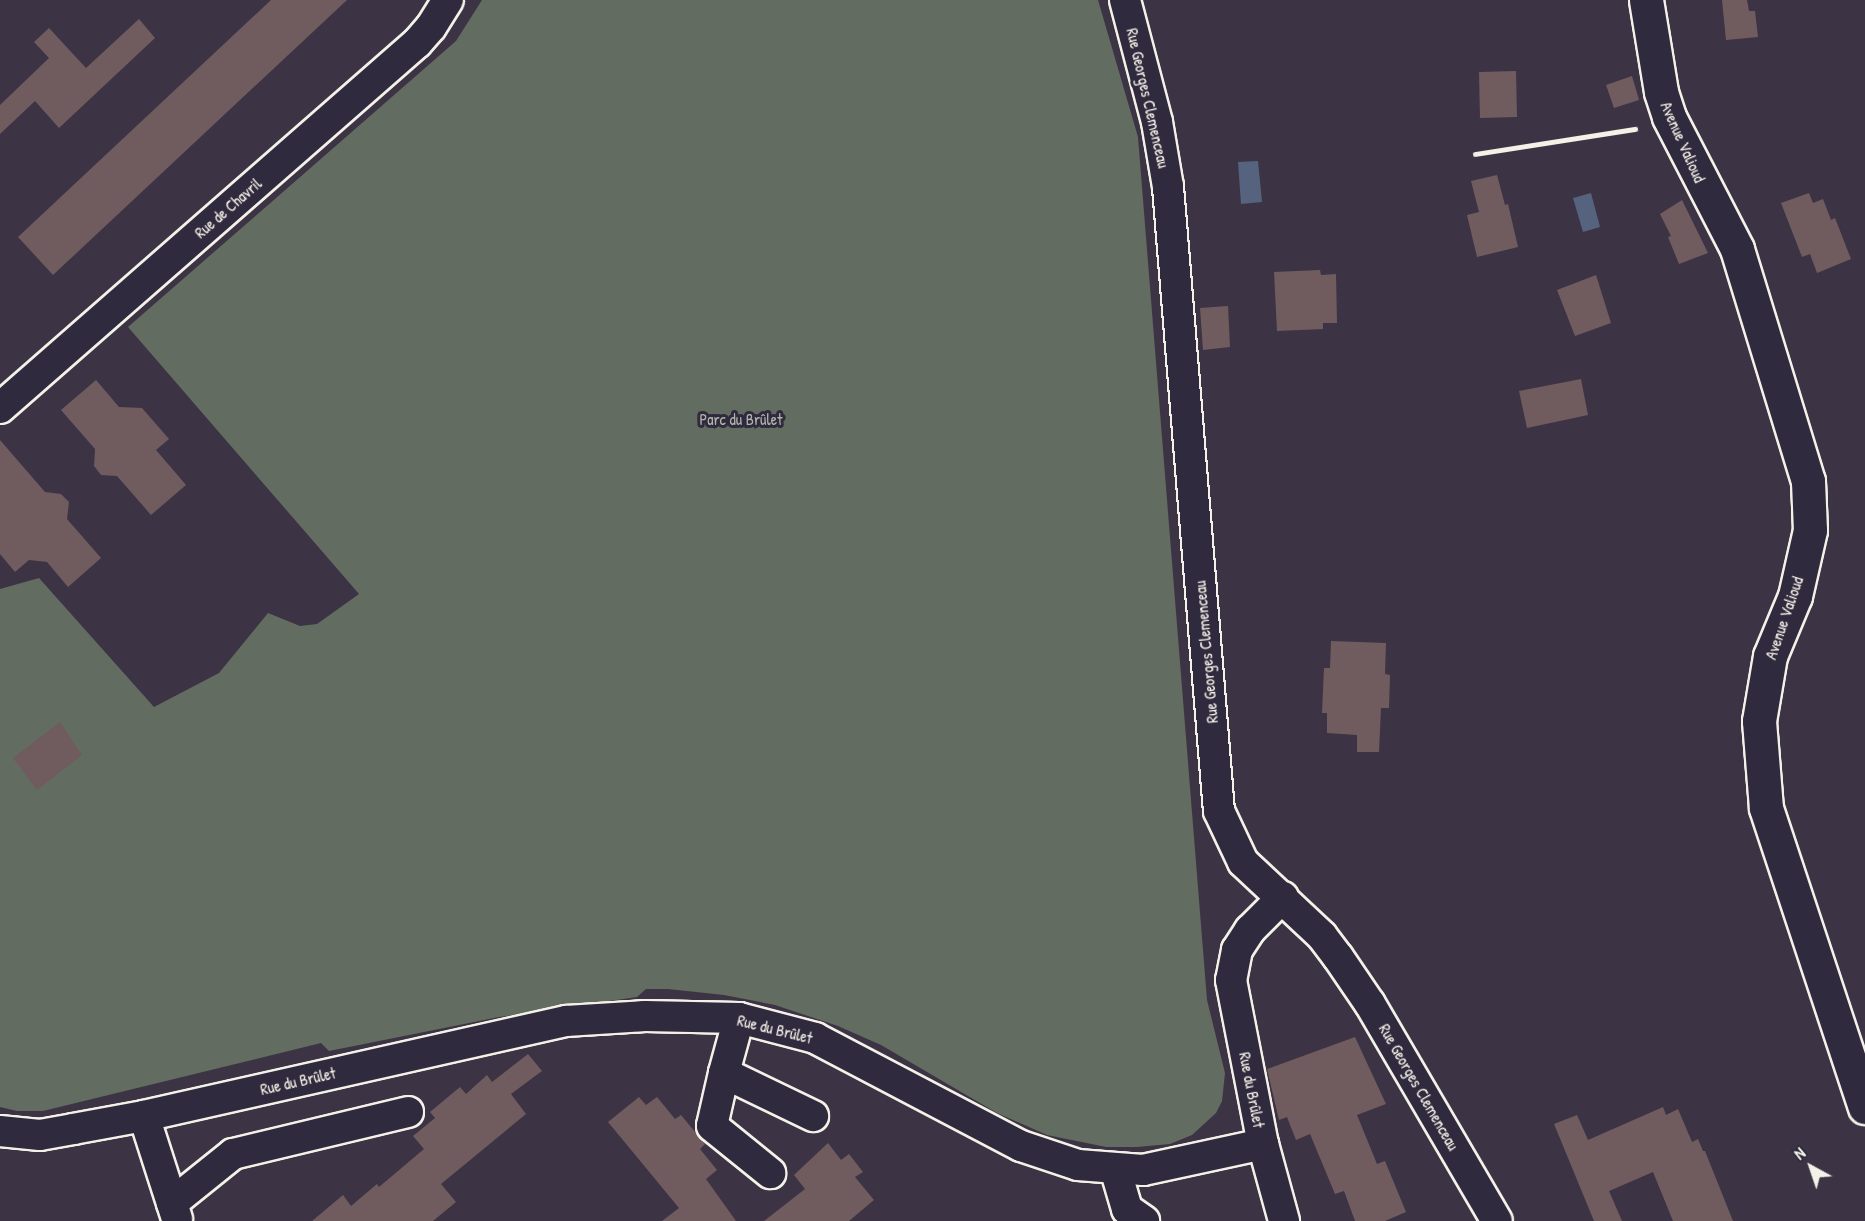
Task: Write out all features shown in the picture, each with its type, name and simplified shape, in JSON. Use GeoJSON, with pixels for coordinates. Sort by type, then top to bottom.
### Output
{"type":"FeatureCollection","features":[{"type":"Feature","properties":{"kind":"main road","name":"Avenue Valioud"},"geometry":{"type":"LineString","coordinates":[[1646,0],[1661,92],[1669,117],[1737,249],[1808,481],[1810,530],[1795,596],[1770,656],[1759,721],[1766,808],[1865,1107]]}},
{"type":"Feature","properties":{"kind":"street","name":"Rue de Chavril"},"geometry":{"type":"LineString","coordinates":[[0,408],[417,43],[448,0]]}},
{"type":"Feature","properties":{"kind":"street","name":"Rue Georges Clemenceau"},"geometry":{"type":"LineString","coordinates":[[1125,0],[1157,122],[1168,187],[1219,811],[1243,862],[1283,897],[1322,936],[1370,1004],[1497,1221]]}},
{"type":"Feature","properties":{"kind":"street","name":"Rue du Brûlet"},"geometry":{"type":"LineString","coordinates":[[0,1131],[40,1135],[144,1116],[566,1021],[645,1016],[739,1018],[815,1038],[1021,1146],[1078,1165],[1143,1170],[1263,1144],[1231,980],[1238,950],[1250,930],[1283,897]]}},
{"type":"Feature","properties":{"kind":"street"},"geometry":{"type":"LineString","coordinates":[[739,1018],[712,1126],[770,1173]]}},
{"type":"Feature","properties":{"kind":"street"},"geometry":{"type":"LineString","coordinates":[[724,1073],[813,1116]]}},
{"type":"Feature","properties":{"kind":"street"},"geometry":{"type":"LineString","coordinates":[[144,1116],[175,1212],[233,1154],[408,1112]]}},
{"type":"Feature","properties":{"kind":"street"},"geometry":{"type":"LineString","coordinates":[[1263,1144],[1284,1221]]}},
{"type":"Feature","properties":{"kind":"street"},"geometry":{"type":"LineString","coordinates":[[1115,1168],[1126,1209],[1144,1221]]}},
{"type":"Feature","properties":{"kind":"green space","name":"Parc du Brûlet"},"geometry":{"type":"Polygon","coordinates":[[[482,0],[1098,0],[1138,137],[1207,1000],[1225,1073],[1222,1101],[1216,1113],[1192,1135],[1170,1144],[1106,1147],[1047,1135],[997,1113],[881,1045],[838,1026],[775,1005],[724,995],[668,989],[646,989],[637,997],[499,1017],[329,1051],[321,1043],[43,1111],[17,1111],[0,1107],[0,589],[39,578],[154,707],[219,673],[268,613],[300,626],[317,624],[359,594],[128,327],[456,41],[482,0]]]}},
{"type":"Feature","properties":{"kind":"water"},"geometry":{"type":"Polygon","coordinates":[[[1258,161],[1262,202],[1241,204],[1238,162],[1258,161]]]}},
{"type":"Feature","properties":{"kind":"water"},"geometry":{"type":"Polygon","coordinates":[[[1591,193],[1600,227],[1583,232],[1573,198],[1591,193]]]}},
{"type":"Feature","properties":{"kind":"building"},"geometry":{"type":"Polygon","coordinates":[[[271,0],[347,0],[53,275],[18,237],[271,0]]]}},
{"type":"Feature","properties":{"kind":"building"},"geometry":{"type":"Polygon","coordinates":[[[1722,0],[1747,0],[1749,11],[1755,11],[1758,37],[1726,40],[1722,0]]]}},
{"type":"Feature","properties":{"kind":"building"},"geometry":{"type":"Polygon","coordinates":[[[139,19],[155,38],[59,128],[35,101],[0,134],[0,105],[49,58],[34,42],[49,28],[86,68],[139,19]]]}},
{"type":"Feature","properties":{"kind":"building"},"geometry":{"type":"Polygon","coordinates":[[[1516,71],[1517,117],[1480,118],[1479,72],[1516,71]]]}},
{"type":"Feature","properties":{"kind":"building"},"geometry":{"type":"Polygon","coordinates":[[[1632,76],[1639,100],[1614,108],[1606,85],[1632,76]]]}},
{"type":"Feature","properties":{"kind":"building"},"geometry":{"type":"Polygon","coordinates":[[[1497,175],[1505,205],[1508,204],[1518,247],[1477,257],[1467,215],[1479,212],[1471,181],[1497,175]]]}},
{"type":"Feature","properties":{"kind":"building"},"geometry":{"type":"Polygon","coordinates":[[[1809,193],[1813,203],[1823,199],[1831,220],[1835,218],[1851,259],[1817,273],[1810,254],[1802,257],[1781,203],[1809,193]]]}},
{"type":"Feature","properties":{"kind":"building"},"geometry":{"type":"Polygon","coordinates":[[[1682,200],[1708,253],[1679,264],[1668,237],[1671,236],[1660,214],[1682,200]]]}},
{"type":"Feature","properties":{"kind":"building"},"geometry":{"type":"Polygon","coordinates":[[[1320,270],[1321,275],[1336,274],[1337,323],[1323,323],[1323,329],[1277,331],[1274,272],[1320,270]]]}},
{"type":"Feature","properties":{"kind":"building"},"geometry":{"type":"Polygon","coordinates":[[[1596,275],[1611,323],[1575,336],[1557,290],[1596,275]]]}},
{"type":"Feature","properties":{"kind":"building"},"geometry":{"type":"Polygon","coordinates":[[[1228,306],[1230,347],[1203,350],[1200,308],[1228,306]]]}},
{"type":"Feature","properties":{"kind":"building"},"geometry":{"type":"Polygon","coordinates":[[[1581,379],[1588,415],[1527,428],[1519,391],[1581,379]]]}},
{"type":"Feature","properties":{"kind":"building"},"geometry":{"type":"Polygon","coordinates":[[[96,380],[119,407],[142,408],[169,439],[156,450],[186,485],[151,515],[117,476],[101,475],[94,466],[95,449],[61,410],[96,380]]]}},
{"type":"Feature","properties":{"kind":"building"},"geometry":{"type":"Polygon","coordinates":[[[0,440],[45,492],[61,494],[69,502],[67,519],[101,558],[68,587],[47,562],[29,560],[15,572],[0,554],[0,440]]]}},
{"type":"Feature","properties":{"kind":"building"},"geometry":{"type":"Polygon","coordinates":[[[1331,641],[1386,643],[1385,674],[1390,675],[1389,708],[1381,708],[1379,752],[1357,752],[1357,735],[1327,733],[1327,713],[1322,713],[1324,668],[1330,668],[1331,641]]]}},
{"type":"Feature","properties":{"kind":"building"},"geometry":{"type":"Polygon","coordinates":[[[60,722],[82,755],[37,790],[13,758],[60,722]]]}},
{"type":"Feature","properties":{"kind":"building"},"geometry":{"type":"Polygon","coordinates":[[[1355,1037],[1386,1104],[1357,1115],[1377,1164],[1385,1161],[1406,1212],[1385,1221],[1355,1221],[1344,1191],[1335,1194],[1310,1134],[1296,1140],[1287,1117],[1279,1120],[1267,1069],[1355,1037]]]}},
{"type":"Feature","properties":{"kind":"building"},"geometry":{"type":"Polygon","coordinates":[[[528,1054],[542,1071],[511,1094],[526,1114],[441,1184],[456,1202],[433,1221],[312,1221],[343,1195],[351,1206],[377,1184],[379,1187],[424,1149],[413,1136],[435,1118],[430,1112],[460,1087],[466,1094],[487,1075],[492,1082],[528,1054]]]}},
{"type":"Feature","properties":{"kind":"building"},"geometry":{"type":"Polygon","coordinates":[[[639,1097],[646,1105],[657,1097],[675,1119],[681,1115],[705,1144],[700,1149],[717,1170],[706,1179],[736,1221],[662,1221],[679,1208],[608,1122],[639,1097]]]}},
{"type":"Feature","properties":{"kind":"building"},"geometry":{"type":"Polygon","coordinates":[[[1663,1107],[1666,1115],[1678,1109],[1692,1142],[1698,1139],[1733,1221],[1673,1221],[1653,1172],[1609,1191],[1622,1221],[1594,1221],[1554,1124],[1577,1115],[1588,1140],[1663,1107]]]}},
{"type":"Feature","properties":{"kind":"building"},"geometry":{"type":"Polygon","coordinates":[[[828,1143],[841,1160],[849,1154],[863,1172],[855,1177],[874,1200],[849,1221],[764,1221],[805,1189],[794,1175],[828,1143]]]}},
{"type":"Feature","properties":{"kind":"railway"},"geometry":{"type":"LineString","coordinates":[[1475,154],[1635,129]]}}]}
